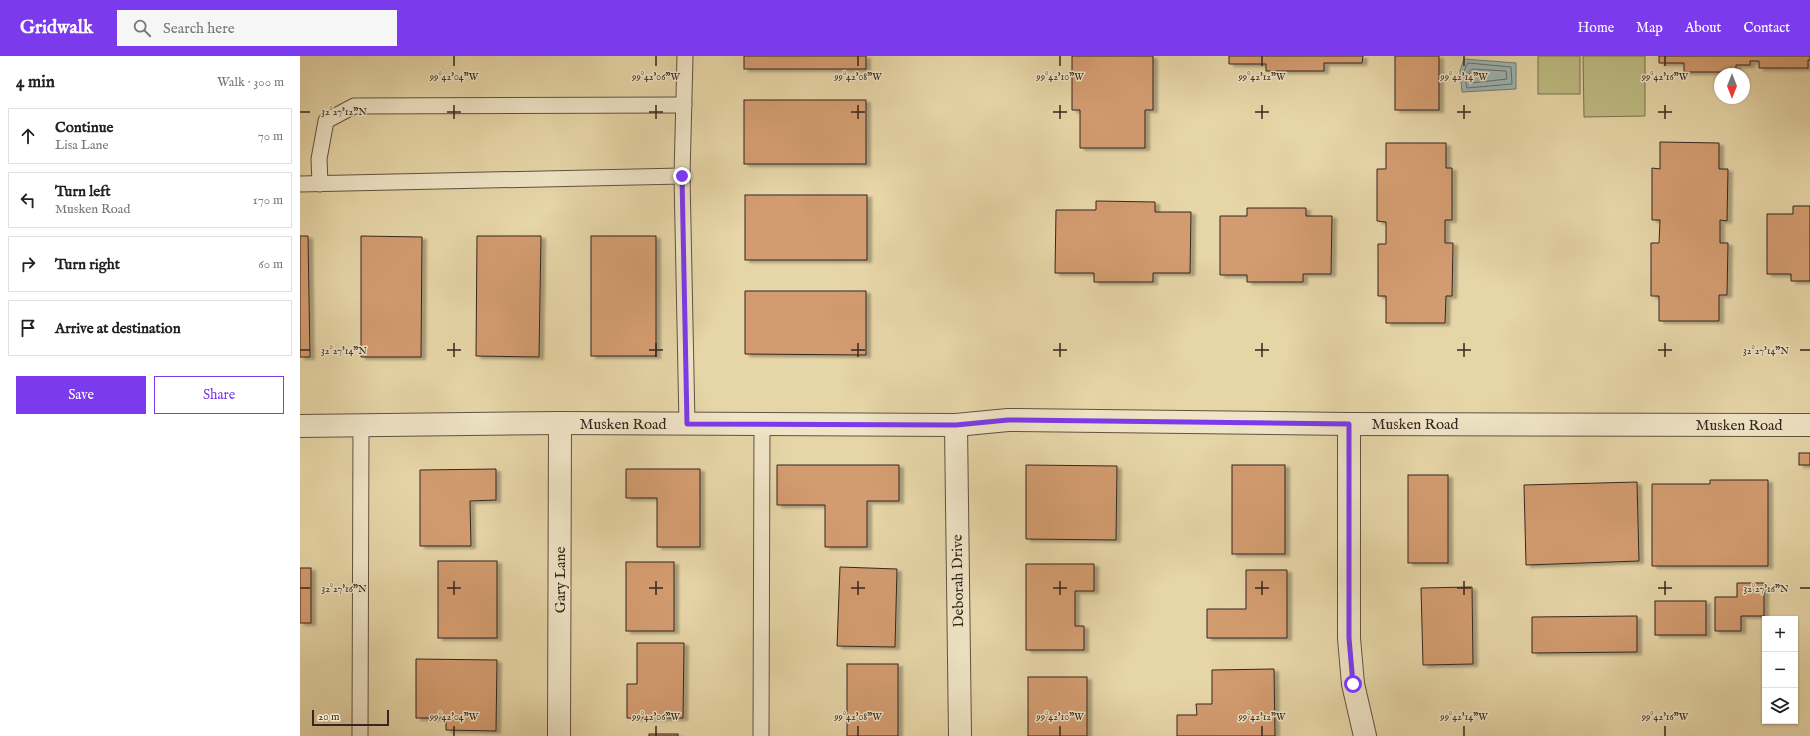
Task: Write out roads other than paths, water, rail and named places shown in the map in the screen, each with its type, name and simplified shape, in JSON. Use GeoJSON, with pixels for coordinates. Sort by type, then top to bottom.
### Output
{"type":"FeatureCollection","features":[{"type":"Feature","properties":{"kind":"street","name":"Musken Road"},"geometry":{"type":"LineString","coordinates":[[300,426],[560,423],[956,425],[1008,420],[1349,424],[1810,425]]}},
{"type":"Feature","properties":{"kind":"street","name":"Gary Lane"},"geometry":{"type":"LineString","coordinates":[[559,736],[560,423]]}},
{"type":"Feature","properties":{"kind":"street"},"geometry":{"type":"LineString","coordinates":[[1349,424],[1349,638],[1353,684],[1365,736]]}},
{"type":"Feature","properties":{"kind":"street","name":"Deborah Drive"},"geometry":{"type":"LineString","coordinates":[[956,425],[960,736]]}},
{"type":"Feature","properties":{"kind":"lane"},"geometry":{"type":"LineString","coordinates":[[685,56],[682,176],[687,424]]}},
{"type":"Feature","properties":{"kind":"lane"},"geometry":{"type":"LineString","coordinates":[[320,184],[319,159],[326,121],[354,106],[684,105]]}},
{"type":"Feature","properties":{"kind":"lane"},"geometry":{"type":"LineString","coordinates":[[300,184],[682,176]]}},
{"type":"Feature","properties":{"kind":"lane"},"geometry":{"type":"LineString","coordinates":[[360,736],[361,425]]}},
{"type":"Feature","properties":{"kind":"lane"},"geometry":{"type":"LineString","coordinates":[[761,736],[762,425]]}},
{"type":"Feature","properties":{"kind":"water"},"geometry":{"type":"Polygon","coordinates":[[[1464,59],[1516,63],[1516,89],[1462,92],[1460,71],[1464,59]]]}}]}
